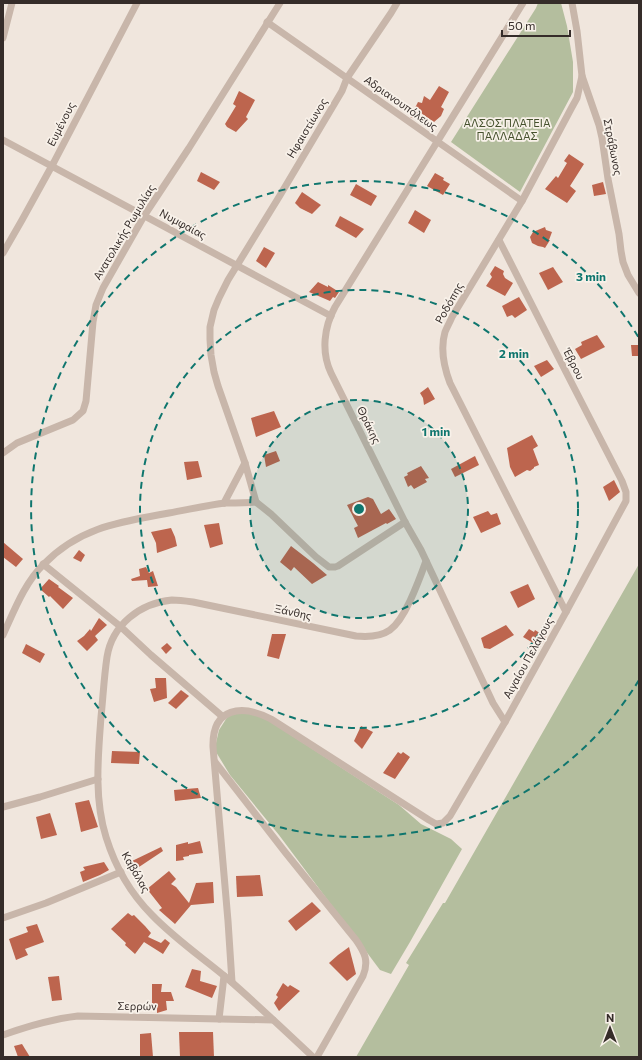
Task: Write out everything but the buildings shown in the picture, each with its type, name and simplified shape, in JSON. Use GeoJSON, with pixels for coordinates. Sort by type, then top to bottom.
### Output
{"type":"FeatureCollection","features":[{"type":"Feature","properties":{"kind":"street"},"geometry":{"type":"LineString","coordinates":[[3,38],[12,3]]}},
{"type":"Feature","properties":{"kind":"street","name":"Ευμένους"},"geometry":{"type":"LineString","coordinates":[[3,253],[51,166],[136,3]]}},
{"type":"Feature","properties":{"kind":"street","name":"Ανατολικής Ρωμυλίας"},"geometry":{"type":"LineString","coordinates":[[3,453],[17,443],[68,423],[83,411],[86,401],[92,331],[96,305],[103,288],[144,216],[189,148],[280,3]]}},
{"type":"Feature","properties":{"kind":"street","name":"Ηφαιστίωνος"},"geometry":{"type":"LineString","coordinates":[[256,502],[245,462],[218,386],[212,364],[210,327],[214,310],[222,291],[342,91],[347,78],[397,3]]}},
{"type":"Feature","properties":{"kind":"street","name":"Θράκης"},"geometry":{"type":"LineString","coordinates":[[505,722],[493,703],[421,550],[405,522],[328,367],[325,353],[325,341],[326,330],[335,307],[523,3]]}},
{"type":"Feature","properties":{"kind":"street","name":"Στράβωνος"},"geometry":{"type":"LineString","coordinates":[[572,3],[582,76],[601,132],[618,227],[620,251],[628,275],[639,294]]}},
{"type":"Feature","properties":{"kind":"street","name":"Αδριανουπόλεως"},"geometry":{"type":"LineString","coordinates":[[267,22],[522,201]]}},
{"type":"Feature","properties":{"kind":"street","name":"Ροδόπης"},"geometry":{"type":"LineString","coordinates":[[566,612],[450,383],[444,364],[443,343],[446,329],[456,310],[522,201],[575,101],[582,76]]}},
{"type":"Feature","properties":{"kind":"street","name":"Νυμφαίας"},"geometry":{"type":"LineString","coordinates":[[3,140],[331,316]]}},
{"type":"Feature","properties":{"kind":"street","name":"Έβρου"},"geometry":{"type":"LineString","coordinates":[[499,240],[622,481],[626,492],[626,499]]}},
{"type":"Feature","properties":{"kind":"street"},"geometry":{"type":"LineString","coordinates":[[224,503],[245,462]]}},
{"type":"Feature","properties":{"kind":"street","name":"Αιγαίου Πελάγους"},"geometry":{"type":"LineString","coordinates":[[223,717],[231,712],[242,710],[253,711],[265,716],[431,822],[442,824],[450,816],[505,722],[626,499]]}},
{"type":"Feature","properties":{"kind":"street"},"geometry":{"type":"LineString","coordinates":[[3,635],[28,584],[43,564],[63,546],[73,540],[100,528],[120,522],[224,503],[256,502],[271,514],[326,566],[335,567],[342,564],[356,553],[405,522]]}},
{"type":"Feature","properties":{"kind":"street","name":"Ξάνθης"},"geometry":{"type":"LineString","coordinates":[[120,626],[132,615],[142,609],[159,602],[178,600],[349,635],[363,637],[380,635],[390,630],[401,620],[426,561]]}},
{"type":"Feature","properties":{"kind":"street"},"geometry":{"type":"LineString","coordinates":[[43,564],[120,626],[151,655],[223,717],[217,723],[213,733],[213,746],[232,982]]}},
{"type":"Feature","properties":{"kind":"street","name":"Καβάλας"},"geometry":{"type":"LineString","coordinates":[[120,626],[112,640],[107,659],[99,746],[98,795],[103,825],[112,853],[121,872],[152,916],[175,937],[232,982],[313,1057]]}},
{"type":"Feature","properties":{"kind":"street"},"geometry":{"type":"LineString","coordinates":[[215,761],[363,950],[366,961],[363,976],[318,1057]]}},
{"type":"Feature","properties":{"kind":"street"},"geometry":{"type":"LineString","coordinates":[[3,807],[98,779]]}},
{"type":"Feature","properties":{"kind":"street"},"geometry":{"type":"LineString","coordinates":[[3,918],[46,903],[121,872]]}},
{"type":"Feature","properties":{"kind":"street"},"geometry":{"type":"LineString","coordinates":[[219,1019],[224,976]]}},
{"type":"Feature","properties":{"kind":"street","name":"Σερρών"},"geometry":{"type":"LineString","coordinates":[[3,1035],[52,1020],[78,1016],[274,1020]]}},
{"type":"Feature","properties":{"kind":"green space","name":"ΑΛΣΟΣ ΠΛΑΤΕΙΑ ΠΑΛΛΑΔΑΣ"},"geometry":{"type":"Polygon","coordinates":[[[538,3],[561,3],[567,26],[573,62],[573,92],[520,192],[451,142],[538,3]]]}},
{"type":"Feature","properties":{"kind":"green space"},"geometry":{"type":"Polygon","coordinates":[[[639,564],[639,1057],[356,1057],[409,965],[406,963],[443,903],[445,903],[639,564]]]}},
{"type":"Feature","properties":{"kind":"green space"},"geometry":{"type":"Polygon","coordinates":[[[239,713],[260,715],[399,805],[421,824],[451,839],[462,849],[391,974],[380,970],[279,835],[230,775],[216,752],[216,743],[219,730],[228,716],[239,713]]]}}]}
